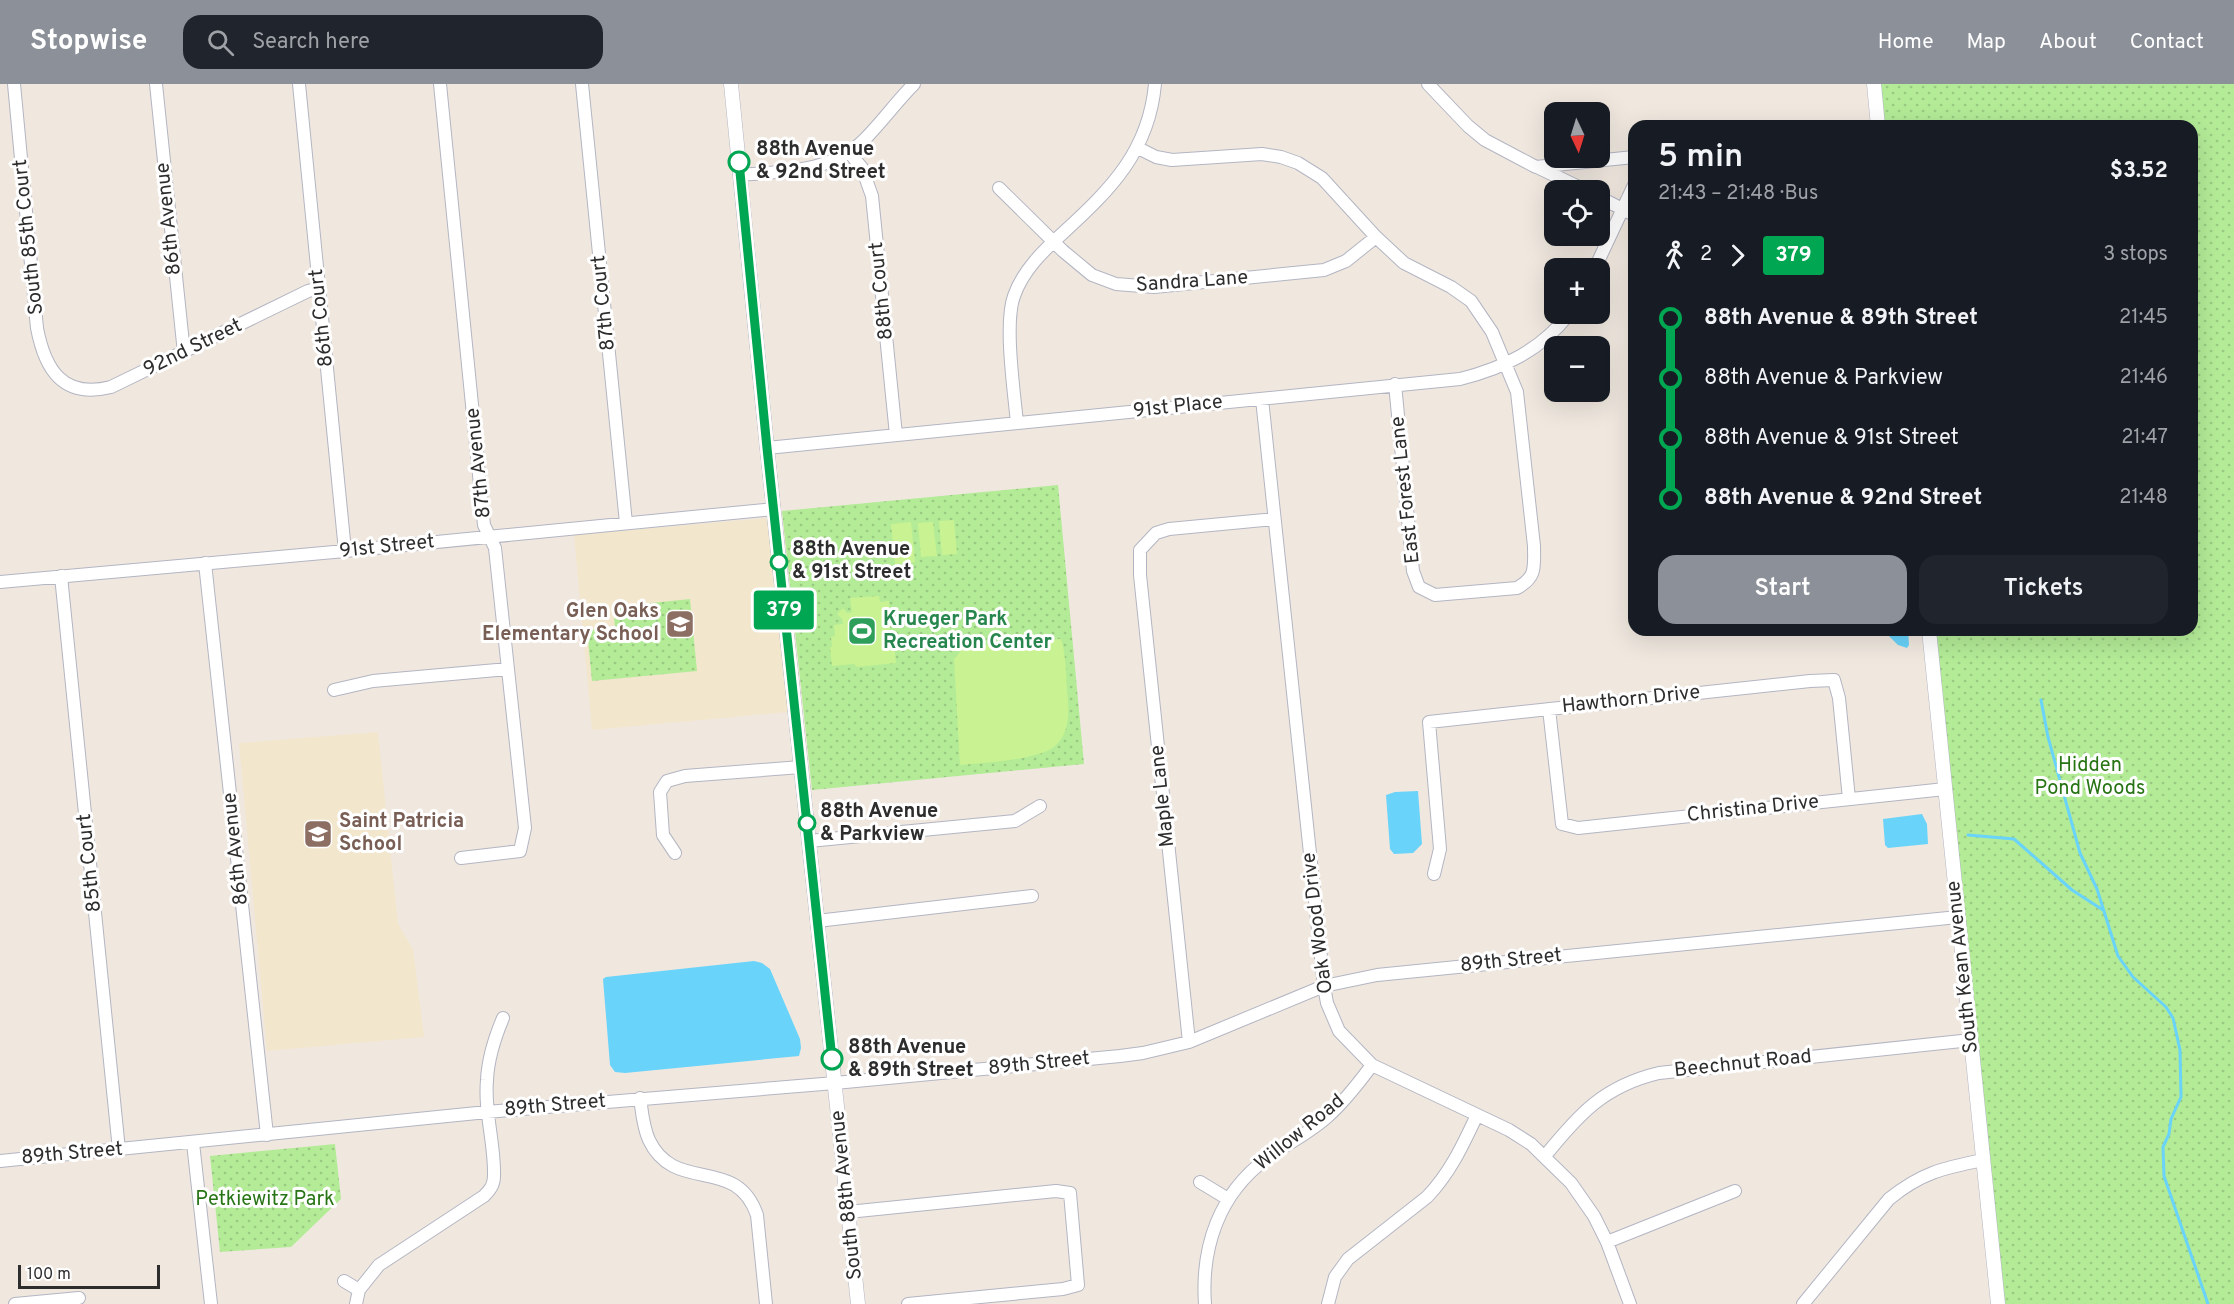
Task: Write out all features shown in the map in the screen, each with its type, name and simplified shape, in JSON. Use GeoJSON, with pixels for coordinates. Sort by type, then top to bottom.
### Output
{"type":"FeatureCollection","features":[{"type":"Feature","properties":{"kind":"street","name":"South 85th Court"},"geometry":{"type":"LineString","coordinates":[[14,84],[39,336],[49,367],[64,383]]}},
{"type":"Feature","properties":{"kind":"street","name":"86th Avenue"},"geometry":{"type":"LineString","coordinates":[[156,84],[184,353]]}},
{"type":"Feature","properties":{"kind":"street","name":"86th Court"},"geometry":{"type":"LineString","coordinates":[[299,84],[345,551]]}},
{"type":"Feature","properties":{"kind":"street","name":"87th Avenue"},"geometry":{"type":"LineString","coordinates":[[440,84],[484,525],[495,549],[525,828],[520,851],[461,858]]}},
{"type":"Feature","properties":{"kind":"street","name":"87th Court"},"geometry":{"type":"LineString","coordinates":[[582,84],[626,523]]}},
{"type":"Feature","properties":{"kind":"street","name":"South 88th Avenue"},"geometry":{"type":"LineString","coordinates":[[731,84],[767,448],[858,1304]]}},
{"type":"Feature","properties":{"kind":"street"},"geometry":{"type":"LineString","coordinates":[[740,175],[815,167],[849,152],[863,141],[914,84]]}},
{"type":"Feature","properties":{"kind":"street"},"geometry":{"type":"LineString","coordinates":[[1017,423],[1010,326],[1011,306],[1021,280],[1053,242],[1096,203],[1138,148],[1150,115],[1155,84]]}},
{"type":"Feature","properties":{"kind":"street"},"geometry":{"type":"LineString","coordinates":[[1428,84],[1468,126],[1485,140],[1564,180]]}},
{"type":"Feature","properties":{"kind":"street"},"geometry":{"type":"LineString","coordinates":[[1874,84],[1877,120]]}},
{"type":"Feature","properties":{"kind":"street"},"geometry":{"type":"LineString","coordinates":[[1138,148],[1156,157],[1172,160],[1239,154],[1281,157],[1310,170],[1322,178],[1376,237],[1404,263],[1451,287],[1471,302],[1492,332],[1506,364]]}},
{"type":"Feature","properties":{"kind":"street","name":"88th Court"},"geometry":{"type":"LineString","coordinates":[[849,152],[862,168],[872,196],[896,435]]}},
{"type":"Feature","properties":{"kind":"street"},"geometry":{"type":"LineString","coordinates":[[1536,167],[1628,158]]}},
{"type":"Feature","properties":{"kind":"street","name":"Sandra Lane"},"geometry":{"type":"LineString","coordinates":[[999,188],[1053,242],[1092,275],[1116,284],[1141,287],[1324,270],[1346,261],[1376,237]]}},
{"type":"Feature","properties":{"kind":"street"},"geometry":{"type":"LineString","coordinates":[[1601,258],[1628,212],[1610,203]]}},
{"type":"Feature","properties":{"kind":"street","name":"92nd Street"},"geometry":{"type":"LineString","coordinates":[[64,383],[84,390],[111,387],[308,291],[319,288]]}},
{"type":"Feature","properties":{"kind":"street","name":"91st Place"},"geometry":{"type":"LineString","coordinates":[[767,448],[1460,379],[1506,364],[1533,350],[1560,324]]}},
{"type":"Feature","properties":{"kind":"street","name":"East Forest Lane"},"geometry":{"type":"LineString","coordinates":[[1395,384],[1413,571],[1419,587],[1434,596],[1517,588],[1528,582],[1534,572],[1534,546],[1520,407],[1506,364]]}},
{"type":"Feature","properties":{"kind":"street","name":"Oak Wood Drive"},"geometry":{"type":"LineString","coordinates":[[1262,399],[1327,1003],[1339,1031],[1372,1065],[1509,1130],[1545,1156],[1582,1196],[1607,1242],[1630,1304]]}},
{"type":"Feature","properties":{"kind":"street","name":"91st Street"},"geometry":{"type":"LineString","coordinates":[[0,582],[774,509]]}},
{"type":"Feature","properties":{"kind":"street","name":"Maple Lane"},"geometry":{"type":"LineString","coordinates":[[1189,1042],[1140,575],[1135,547],[1156,533],[1168,529],[1274,519]]}},
{"type":"Feature","properties":{"kind":"street","name":"86th Avenue"},"geometry":{"type":"LineString","coordinates":[[205,563],[267,1135]]}},
{"type":"Feature","properties":{"kind":"street","name":"85th Court"},"geometry":{"type":"LineString","coordinates":[[61,576],[119,1150]]}},
{"type":"Feature","properties":{"kind":"street","name":"South Kean Avenue"},"geometry":{"type":"LineString","coordinates":[[1930,636],[1998,1304]]}},
{"type":"Feature","properties":{"kind":"street"},"geometry":{"type":"LineString","coordinates":[[334,690],[373,681],[508,669]]}},
{"type":"Feature","properties":{"kind":"street","name":"Hawthorn Drive"},"geometry":{"type":"LineString","coordinates":[[1434,874],[1440,849],[1429,722],[1834,680],[1839,698],[1849,799]]}},
{"type":"Feature","properties":{"kind":"street","name":"Christina Drive"},"geometry":{"type":"LineString","coordinates":[[1549,709],[1562,824],[1578,828],[1945,789]]}},
{"type":"Feature","properties":{"kind":"street"},"geometry":{"type":"LineString","coordinates":[[675,853],[663,835],[659,799],[667,781],[685,776],[801,767]]}},
{"type":"Feature","properties":{"kind":"street"},"geometry":{"type":"LineString","coordinates":[[809,841],[1015,820],[1040,806]]}},
{"type":"Feature","properties":{"kind":"street"},"geometry":{"type":"LineString","coordinates":[[818,921],[1032,896]]}},
{"type":"Feature","properties":{"kind":"street","name":"89th Street"},"geometry":{"type":"LineString","coordinates":[[0,1161],[487,1112],[1120,1056],[1189,1042],[1324,986],[1390,974],[1958,917]]}},
{"type":"Feature","properties":{"kind":"street"},"geometry":{"type":"LineString","coordinates":[[356,1304],[358,1290],[379,1265],[484,1196],[492,1188],[494,1177],[487,1112],[489,1066],[496,1035],[504,1017]]}},
{"type":"Feature","properties":{"kind":"street","name":"Beechnut Road"},"geometry":{"type":"LineString","coordinates":[[1545,1156],[1574,1121],[1594,1102],[1609,1091],[1643,1077],[1659,1073],[1971,1040]]}},
{"type":"Feature","properties":{"kind":"street","name":"Willow Road"},"geometry":{"type":"LineString","coordinates":[[1205,1304],[1206,1255],[1214,1229],[1228,1199],[1265,1160],[1305,1135],[1327,1117],[1372,1065]]}},
{"type":"Feature","properties":{"kind":"street"},"geometry":{"type":"LineString","coordinates":[[640,1098],[647,1137],[662,1160],[685,1172],[718,1177],[731,1182],[740,1187],[753,1204],[757,1215],[766,1304]]}},
{"type":"Feature","properties":{"kind":"street"},"geometry":{"type":"LineString","coordinates":[[1328,1304],[1335,1277],[1348,1259],[1427,1197],[1438,1185],[1458,1155],[1477,1115]]}},
{"type":"Feature","properties":{"kind":"street"},"geometry":{"type":"LineString","coordinates":[[193,1143],[211,1304]]}},
{"type":"Feature","properties":{"kind":"street"},"geometry":{"type":"LineString","coordinates":[[1803,1304],[1889,1199],[1905,1186],[1941,1168],[1983,1160]]}},
{"type":"Feature","properties":{"kind":"street"},"geometry":{"type":"LineString","coordinates":[[1200,1182],[1228,1199]]}},
{"type":"Feature","properties":{"kind":"street"},"geometry":{"type":"LineString","coordinates":[[848,1212],[1056,1191],[1070,1193],[1078,1285],[1063,1289],[908,1304]]}},
{"type":"Feature","properties":{"kind":"street"},"geometry":{"type":"LineString","coordinates":[[1607,1242],[1735,1191]]}},
{"type":"Feature","properties":{"kind":"street"},"geometry":{"type":"LineString","coordinates":[[344,1281],[358,1290]]}},
{"type":"Feature","properties":{"kind":"street"},"geometry":{"type":"LineString","coordinates":[[15,1304],[79,1298]]}},
{"type":"Feature","properties":{"kind":"shaded area","name":"Glen Oaks Elementary School"},"geometry":{"type":"Polygon","coordinates":[[[767,518],[788,712],[592,730],[574,535],[767,518]]]}},
{"type":"Feature","properties":{"kind":"shaded area","name":"Saint Patricia School"},"geometry":{"type":"Polygon","coordinates":[[[378,732],[398,924],[413,949],[424,1037],[267,1051],[239,743],[378,732]]]}},
{"type":"Feature","properties":{"kind":"green space","name":"Hidden Pond Woods"},"geometry":{"type":"Polygon","coordinates":[[[1874,84],[2234,84],[2234,1304],[1998,1304],[1931,636],[2198,636],[2198,120],[1877,120],[1874,84]]]}},
{"type":"Feature","properties":{"kind":"green space"},"geometry":{"type":"Polygon","coordinates":[[[1058,485],[1084,764],[812,790],[782,511],[1058,485]]]}},
{"type":"Feature","properties":{"kind":"green space"},"geometry":{"type":"Polygon","coordinates":[[[954,520],[957,554],[942,555],[939,521],[954,520]]]}},
{"type":"Feature","properties":{"kind":"green space"},"geometry":{"type":"Polygon","coordinates":[[[911,522],[915,562],[895,564],[891,524],[911,522]]]}},
{"type":"Feature","properties":{"kind":"green space"},"geometry":{"type":"Polygon","coordinates":[[[933,522],[937,556],[921,557],[918,523],[933,522]]]}},
{"type":"Feature","properties":{"kind":"green space","name":"Krueger Park Recreation Center"},"geometry":{"type":"Polygon","coordinates":[[[879,596],[880,602],[889,601],[891,643],[894,644],[896,663],[857,667],[854,664],[832,666],[830,647],[832,647],[831,637],[835,636],[834,625],[843,624],[837,614],[843,608],[847,613],[852,612],[850,598],[879,596]]]}},
{"type":"Feature","properties":{"kind":"green space"},"geometry":{"type":"Polygon","coordinates":[[[690,599],[697,671],[592,681],[587,630],[615,627],[613,607],[690,599]]]}},
{"type":"Feature","properties":{"kind":"green space"},"geometry":{"type":"Polygon","coordinates":[[[1061,639],[1066,664],[1068,712],[1064,734],[1060,740],[1055,746],[1037,755],[960,765],[954,659],[964,647],[1061,639]]]}},
{"type":"Feature","properties":{"kind":"green space","name":"Petkiewitz Park"},"geometry":{"type":"Polygon","coordinates":[[[335,1144],[341,1199],[291,1247],[220,1252],[210,1156],[335,1144]]]}},
{"type":"Feature","properties":{"kind":"water"},"geometry":{"type":"Polygon","coordinates":[[[1889,636],[1908,636],[1907,648],[1898,645],[1889,636]]]}},
{"type":"Feature","properties":{"kind":"water"},"geometry":{"type":"Polygon","coordinates":[[[1418,791],[1422,844],[1413,853],[1394,854],[1390,849],[1386,795],[1395,792],[1418,791]]]}},
{"type":"Feature","properties":{"kind":"water"},"geometry":{"type":"Polygon","coordinates":[[[1922,814],[1927,824],[1928,844],[1888,848],[1885,845],[1883,819],[1922,814]]]}},
{"type":"Feature","properties":{"kind":"water"},"geometry":{"type":"Polygon","coordinates":[[[754,961],[770,969],[800,1039],[799,1056],[625,1073],[615,1072],[610,1065],[603,979],[754,961]]]}},
{"type":"Feature","properties":{"kind":"waterway"},"geometry":{"type":"LineString","coordinates":[[2041,700],[2048,737],[2080,853],[2097,889],[2118,956],[2133,977],[2166,1007],[2173,1018],[2180,1050],[2181,1097],[2171,1119],[2169,1134],[2163,1147],[2164,1176],[2208,1304]]}},
{"type":"Feature","properties":{"kind":"waterway"},"geometry":{"type":"LineString","coordinates":[[1968,835],[2014,839],[2072,890],[2103,910]]}},
{"type":"Feature","properties":{"kind":"bus line","name":"379"},"geometry":{"type":"LineString","coordinates":[[739,162],[832,1059]]}},
{"type":"Feature","properties":{"kind":"place","name":"88th Avenue & 92nd Street"},"geometry":{"type":"Point","coordinates":[739,162]}},
{"type":"Feature","properties":{"kind":"place","name":"88th Avenue & 91st Street"},"geometry":{"type":"Point","coordinates":[779,562]}},
{"type":"Feature","properties":{"kind":"place","name":"Glen Oaks Elementary School"},"geometry":{"type":"Point","coordinates":[680,624]}},
{"type":"Feature","properties":{"kind":"place","name":"Krueger Park Recreation Center"},"geometry":{"type":"Point","coordinates":[862,631]}},
{"type":"Feature","properties":{"kind":"place","name":"88th Avenue & Parkview"},"geometry":{"type":"Point","coordinates":[807,823]}},
{"type":"Feature","properties":{"kind":"place","name":"Saint Patricia School"},"geometry":{"type":"Point","coordinates":[318,834]}},
{"type":"Feature","properties":{"kind":"place","name":"88th Avenue & 89th Street"},"geometry":{"type":"Point","coordinates":[832,1059]}}]}
